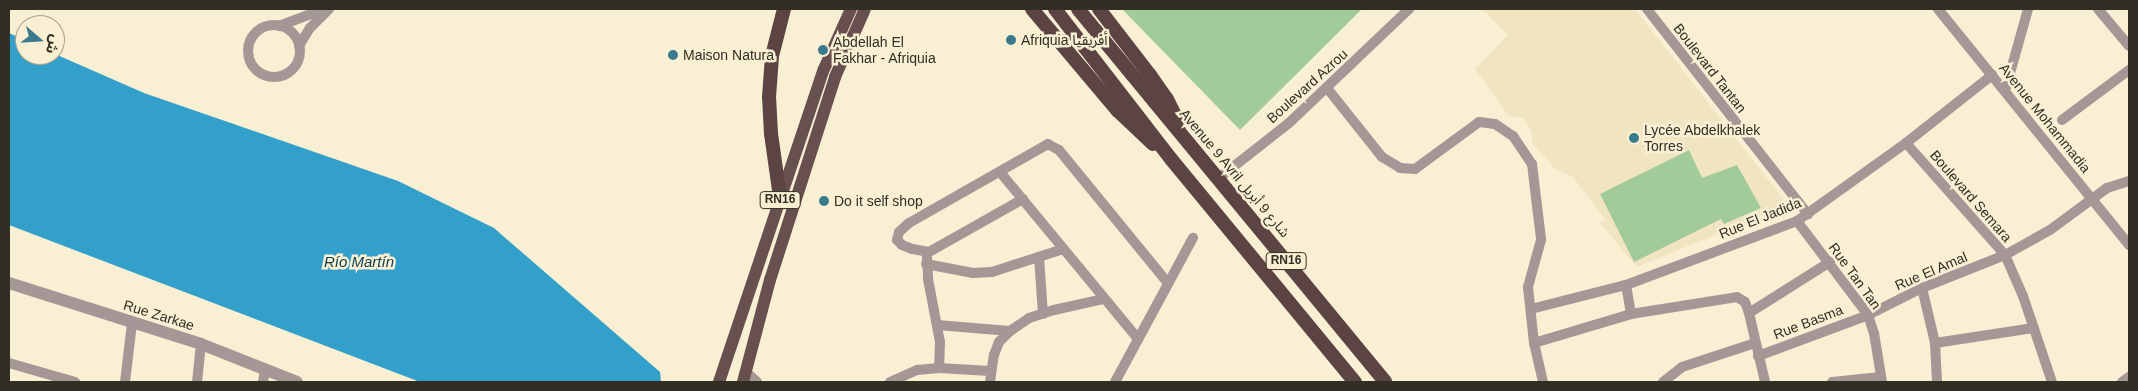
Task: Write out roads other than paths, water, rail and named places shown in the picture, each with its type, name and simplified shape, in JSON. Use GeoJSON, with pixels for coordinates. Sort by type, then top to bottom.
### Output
{"type":"FeatureCollection","features":[{"type":"Feature","properties":{"kind":"highway"},"geometry":{"type":"LineString","coordinates":[[780,197],[771,134],[769,97],[772,56],[784,9]]}},
{"type":"Feature","properties":{"kind":"highway","name":"RN16"},"geometry":{"type":"LineString","coordinates":[[1032,9],[1118,111],[1138,132],[1171,159],[1355,382]]}},
{"type":"Feature","properties":{"kind":"highway"},"geometry":{"type":"LineString","coordinates":[[1055,9],[1171,159]]}},
{"type":"Feature","properties":{"kind":"highway","name":"Avenue 9 Avril شارع 9 أبريل"},"geometry":{"type":"LineString","coordinates":[[1078,9],[1385,382]]}},
{"type":"Feature","properties":{"kind":"highway","name":"RN16"},"geometry":{"type":"LineString","coordinates":[[1099,9],[1167,99],[1186,141]]}},
{"type":"Feature","properties":{"kind":"main road","name":"RN16"},"geometry":{"type":"LineString","coordinates":[[719,382],[824,69],[851,9]]}},
{"type":"Feature","properties":{"kind":"main road","name":"RN16"},"geometry":{"type":"LineString","coordinates":[[744,377],[770,280],[835,77],[865,9]]}},
{"type":"Feature","properties":{"kind":"street"},"geometry":{"type":"LineString","coordinates":[[324,9],[279,26],[263,28],[251,39],[248,55],[256,70],[270,77],[286,74],[297,62],[299,46],[310,28],[329,9]]}},
{"type":"Feature","properties":{"kind":"street","name":"Boulevard Azrou"},"geometry":{"type":"LineString","coordinates":[[1219,178],[1289,123],[1409,9]]}},
{"type":"Feature","properties":{"kind":"street"},"geometry":{"type":"LineString","coordinates":[[1649,12],[1661,9]]}},
{"type":"Feature","properties":{"kind":"street","name":"Avenue Mohammadia"},"geometry":{"type":"LineString","coordinates":[[1938,9],[2129,245]]}},
{"type":"Feature","properties":{"kind":"street"},"geometry":{"type":"LineString","coordinates":[[2004,91],[2028,9]]}},
{"type":"Feature","properties":{"kind":"street"},"geometry":{"type":"LineString","coordinates":[[2098,9],[2128,42]]}},
{"type":"Feature","properties":{"kind":"street","name":"Boulevard Tantan"},"geometry":{"type":"LineString","coordinates":[[1649,12],[1808,214]]}},
{"type":"Feature","properties":{"kind":"street"},"geometry":{"type":"LineString","coordinates":[[279,26],[292,33],[299,46]]}},
{"type":"Feature","properties":{"kind":"street"},"geometry":{"type":"LineString","coordinates":[[2062,120],[2129,70]]}},
{"type":"Feature","properties":{"kind":"street","name":"Rue El Jadida"},"geometry":{"type":"LineString","coordinates":[[1531,309],[1626,285],[1797,220],[1808,214],[1906,142],[1992,75]]}},
{"type":"Feature","properties":{"kind":"street"},"geometry":{"type":"LineString","coordinates":[[1327,88],[1382,157],[1400,168],[1415,169],[1479,122],[1495,124],[1513,136],[1532,164],[1541,240],[1528,287],[1534,343],[1543,382]]}},
{"type":"Feature","properties":{"kind":"street","name":"Boulevard Semara"},"geometry":{"type":"LineString","coordinates":[[1906,142],[2005,255],[2034,328],[2052,382]]}},
{"type":"Feature","properties":{"kind":"street"},"geometry":{"type":"LineString","coordinates":[[1023,199],[929,252],[921,252],[902,245],[897,240],[899,232],[909,223],[1000,172],[1041,146],[1054,146],[1168,283]]}},
{"type":"Feature","properties":{"kind":"street"},"geometry":{"type":"LineString","coordinates":[[1000,172],[1138,338]]}},
{"type":"Feature","properties":{"kind":"street","name":"Rue El Amal"},"geometry":{"type":"LineString","coordinates":[[1868,315],[1922,288],[2005,255],[2050,230],[2107,188],[2129,181]]}},
{"type":"Feature","properties":{"kind":"street","name":"Rue Tan Tan"},"geometry":{"type":"LineString","coordinates":[[1797,220],[1868,315],[1874,333],[1881,380]]}},
{"type":"Feature","properties":{"kind":"street"},"geometry":{"type":"LineString","coordinates":[[1115,382],[1193,238]]}},
{"type":"Feature","properties":{"kind":"street"},"geometry":{"type":"LineString","coordinates":[[926,264],[973,273],[999,270],[1063,249]]}},
{"type":"Feature","properties":{"kind":"street"},"geometry":{"type":"LineString","coordinates":[[929,252],[926,264],[940,342],[939,368]]}},
{"type":"Feature","properties":{"kind":"street"},"geometry":{"type":"LineString","coordinates":[[1039,258],[1043,314]]}},
{"type":"Feature","properties":{"kind":"street"},"geometry":{"type":"LineString","coordinates":[[1749,313],[1830,262]]}},
{"type":"Feature","properties":{"kind":"street","name":"Rue Zarkae"},"geometry":{"type":"LineString","coordinates":[[9,283],[201,344],[297,382]]}},
{"type":"Feature","properties":{"kind":"street"},"geometry":{"type":"LineString","coordinates":[[1626,285],[1631,314]]}},
{"type":"Feature","properties":{"kind":"street"},"geometry":{"type":"LineString","coordinates":[[1922,288],[1935,343],[1938,382]]}},
{"type":"Feature","properties":{"kind":"street"},"geometry":{"type":"LineString","coordinates":[[1534,343],[1631,314],[1737,297],[1745,302],[1749,313],[1765,382]]}},
{"type":"Feature","properties":{"kind":"street"},"geometry":{"type":"LineString","coordinates":[[990,382],[990,371],[999,342],[1010,331],[1029,318],[1103,298]]}},
{"type":"Feature","properties":{"kind":"street","name":"Rue Basma"},"geometry":{"type":"LineString","coordinates":[[1758,356],[1868,315]]}},
{"type":"Feature","properties":{"kind":"street"},"geometry":{"type":"LineString","coordinates":[[125,382],[132,323]]}},
{"type":"Feature","properties":{"kind":"street"},"geometry":{"type":"LineString","coordinates":[[937,325],[1010,331]]}},
{"type":"Feature","properties":{"kind":"street"},"geometry":{"type":"LineString","coordinates":[[1935,343],[2034,328]]}},
{"type":"Feature","properties":{"kind":"street"},"geometry":{"type":"LineString","coordinates":[[1663,382],[1682,367],[1755,343]]}},
{"type":"Feature","properties":{"kind":"street"},"geometry":{"type":"LineString","coordinates":[[197,382],[201,344]]}},
{"type":"Feature","properties":{"kind":"street"},"geometry":{"type":"LineString","coordinates":[[9,363],[75,382]]}},
{"type":"Feature","properties":{"kind":"street"},"geometry":{"type":"LineString","coordinates":[[890,382],[917,370],[939,368],[990,371]]}},
{"type":"Feature","properties":{"kind":"street"},"geometry":{"type":"LineString","coordinates":[[263,382],[265,369]]}},
{"type":"Feature","properties":{"kind":"street"},"geometry":{"type":"LineString","coordinates":[[744,377],[757,382]]}},
{"type":"Feature","properties":{"kind":"street"},"geometry":{"type":"LineString","coordinates":[[2122,382],[2129,377]]}},
{"type":"Feature","properties":{"kind":"street"},"geometry":{"type":"LineString","coordinates":[[1832,382],[1881,380]]}},
{"type":"Feature","properties":{"kind":"water","name":"Río Martín"},"geometry":{"type":"Polygon","coordinates":[[[9,33],[15,36],[15,65],[65,65],[65,58],[144,93],[398,181],[494,228],[660,372],[661,382],[420,382],[9,225],[9,33]]]}},
{"type":"Feature","properties":{"kind":"place","name":"Afriquia أفريقيا"},"geometry":{"type":"Point","coordinates":[1011,40]}},
{"type":"Feature","properties":{"kind":"place","name":"Abdellah El Fakhar - Afriquia"},"geometry":{"type":"Point","coordinates":[823,50]}},
{"type":"Feature","properties":{"kind":"place","name":"Maison Natura"},"geometry":{"type":"Point","coordinates":[673,55]}},
{"type":"Feature","properties":{"kind":"place","name":"Lycée Abdelkhalek Torres"},"geometry":{"type":"Point","coordinates":[1634,138]}},
{"type":"Feature","properties":{"kind":"place","name":"Do it self shop"},"geometry":{"type":"Point","coordinates":[824,201]}}]}
